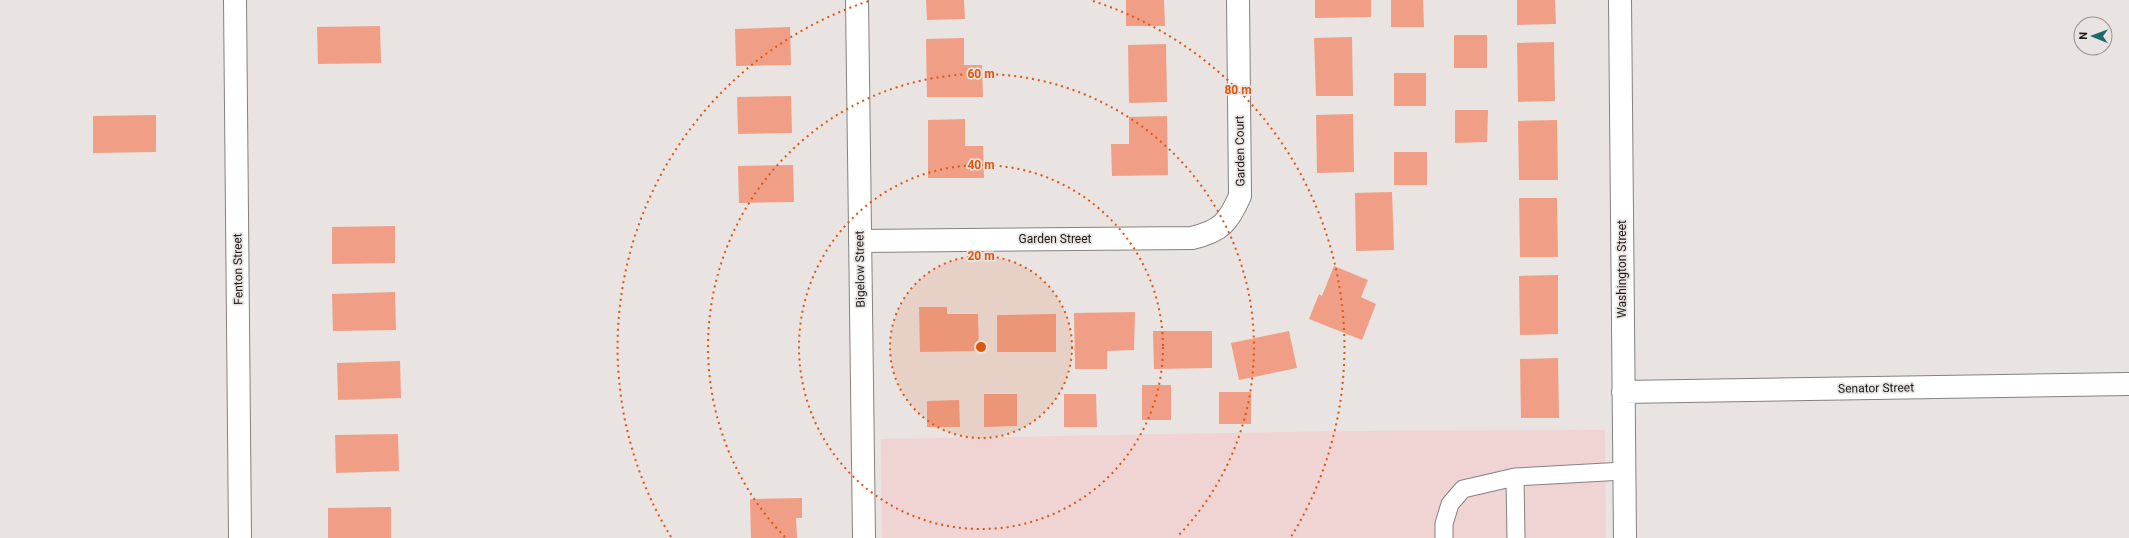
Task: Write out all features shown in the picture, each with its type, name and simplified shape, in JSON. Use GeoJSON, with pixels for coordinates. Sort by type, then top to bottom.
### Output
{"type":"FeatureCollection","features":[{"type":"Feature","properties":{"kind":"street","name":"Fenton Street"},"geometry":{"type":"LineString","coordinates":[[235,0],[240,538]]}},
{"type":"Feature","properties":{"kind":"street","name":"Bigelow Street"},"geometry":{"type":"LineString","coordinates":[[857,0],[864,538]]}},
{"type":"Feature","properties":{"kind":"street","name":"Garden Court"},"geometry":{"type":"LineString","coordinates":[[1223,225],[1234,210],[1240,196],[1238,0]]}},
{"type":"Feature","properties":{"kind":"street","name":"Washington Street"},"geometry":{"type":"LineString","coordinates":[[1620,0],[1625,538]]}},
{"type":"Feature","properties":{"kind":"street","name":"Garden Street"},"geometry":{"type":"LineString","coordinates":[[860,241],[1192,238],[1212,233],[1223,225]]}},
{"type":"Feature","properties":{"kind":"street","name":"Senator Street"},"geometry":{"type":"LineString","coordinates":[[1623,392],[2129,384]]}},
{"type":"Feature","properties":{"kind":"lane"},"geometry":{"type":"LineString","coordinates":[[1444,538],[1444,524],[1450,504],[1463,489],[1514,477],[1624,471]]}},
{"type":"Feature","properties":{"kind":"lane"},"geometry":{"type":"LineString","coordinates":[[1514,477],[1516,538]]}},
{"type":"Feature","properties":{"kind":"shaded area"},"geometry":{"type":"Polygon","coordinates":[[[1605,430],[1606,538],[882,538],[881,439],[1343,431],[1605,430]]]}},
{"type":"Feature","properties":{"kind":"building"},"geometry":{"type":"Polygon","coordinates":[[[926,0],[964,0],[965,19],[927,20],[926,0]]]}},
{"type":"Feature","properties":{"kind":"building"},"geometry":{"type":"Polygon","coordinates":[[[1126,0],[1164,0],[1165,26],[1126,26],[1126,0]]]}},
{"type":"Feature","properties":{"kind":"building"},"geometry":{"type":"Polygon","coordinates":[[[1315,0],[1371,0],[1371,17],[1315,18],[1315,0]]]}},
{"type":"Feature","properties":{"kind":"building"},"geometry":{"type":"Polygon","coordinates":[[[1391,0],[1423,0],[1424,27],[1391,27],[1391,0]]]}},
{"type":"Feature","properties":{"kind":"building"},"geometry":{"type":"Polygon","coordinates":[[[1517,0],[1555,0],[1556,24],[1517,25],[1517,0]]]}},
{"type":"Feature","properties":{"kind":"building"},"geometry":{"type":"Polygon","coordinates":[[[380,26],[381,63],[318,64],[317,27],[380,26]]]}},
{"type":"Feature","properties":{"kind":"building"},"geometry":{"type":"Polygon","coordinates":[[[790,27],[791,65],[736,66],[735,29],[790,27]]]}},
{"type":"Feature","properties":{"kind":"building"},"geometry":{"type":"Polygon","coordinates":[[[1454,35],[1487,35],[1487,68],[1454,68],[1454,35]]]}},
{"type":"Feature","properties":{"kind":"building"},"geometry":{"type":"Polygon","coordinates":[[[1352,37],[1353,96],[1316,96],[1314,38],[1352,37]]]}},
{"type":"Feature","properties":{"kind":"building"},"geometry":{"type":"Polygon","coordinates":[[[964,38],[964,65],[982,65],[983,97],[927,97],[926,39],[964,38]]]}},
{"type":"Feature","properties":{"kind":"building"},"geometry":{"type":"Polygon","coordinates":[[[1554,42],[1555,101],[1518,102],[1517,43],[1554,42]]]}},
{"type":"Feature","properties":{"kind":"building"},"geometry":{"type":"Polygon","coordinates":[[[1166,44],[1167,102],[1129,103],[1128,45],[1166,44]]]}},
{"type":"Feature","properties":{"kind":"building"},"geometry":{"type":"Polygon","coordinates":[[[1394,73],[1426,73],[1426,106],[1394,106],[1394,73]]]}},
{"type":"Feature","properties":{"kind":"building"},"geometry":{"type":"Polygon","coordinates":[[[791,96],[792,133],[738,134],[737,97],[791,96]]]}},
{"type":"Feature","properties":{"kind":"building"},"geometry":{"type":"Polygon","coordinates":[[[1455,110],[1488,110],[1487,142],[1455,143],[1455,110]]]}},
{"type":"Feature","properties":{"kind":"building"},"geometry":{"type":"Polygon","coordinates":[[[1353,114],[1354,172],[1317,173],[1316,115],[1353,114]]]}},
{"type":"Feature","properties":{"kind":"building"},"geometry":{"type":"Polygon","coordinates":[[[156,115],[156,152],[93,153],[93,116],[156,115]]]}},
{"type":"Feature","properties":{"kind":"building"},"geometry":{"type":"Polygon","coordinates":[[[1167,116],[1168,175],[1112,176],[1111,144],[1129,144],[1129,117],[1167,116]]]}},
{"type":"Feature","properties":{"kind":"building"},"geometry":{"type":"Polygon","coordinates":[[[965,119],[965,146],[983,146],[984,178],[928,178],[928,120],[965,119]]]}},
{"type":"Feature","properties":{"kind":"building"},"geometry":{"type":"Polygon","coordinates":[[[1557,120],[1558,180],[1519,180],[1518,121],[1557,120]]]}},
{"type":"Feature","properties":{"kind":"building"},"geometry":{"type":"Polygon","coordinates":[[[1394,152],[1427,152],[1427,185],[1394,185],[1394,152]]]}},
{"type":"Feature","properties":{"kind":"building"},"geometry":{"type":"Polygon","coordinates":[[[793,165],[794,202],[739,203],[738,166],[793,165]]]}},
{"type":"Feature","properties":{"kind":"building"},"geometry":{"type":"Polygon","coordinates":[[[1392,192],[1394,250],[1356,251],[1355,193],[1392,192]]]}},
{"type":"Feature","properties":{"kind":"building"},"geometry":{"type":"Polygon","coordinates":[[[1519,198],[1557,198],[1558,257],[1520,257],[1519,198]]]}},
{"type":"Feature","properties":{"kind":"building"},"geometry":{"type":"Polygon","coordinates":[[[395,226],[395,263],[332,264],[332,227],[395,226]]]}},
{"type":"Feature","properties":{"kind":"building"},"geometry":{"type":"Polygon","coordinates":[[[1334,266],[1368,280],[1361,297],[1376,304],[1362,340],[1309,319],[1319,294],[1322,296],[1334,266]]]}},
{"type":"Feature","properties":{"kind":"building"},"geometry":{"type":"Polygon","coordinates":[[[1558,275],[1558,334],[1520,335],[1519,276],[1558,275]]]}},
{"type":"Feature","properties":{"kind":"building"},"geometry":{"type":"Polygon","coordinates":[[[395,292],[396,330],[333,331],[332,294],[395,292]]]}},
{"type":"Feature","properties":{"kind":"building"},"geometry":{"type":"Polygon","coordinates":[[[919,307],[947,307],[947,314],[978,314],[979,351],[920,352],[919,307]]]}},
{"type":"Feature","properties":{"kind":"building"},"geometry":{"type":"Polygon","coordinates":[[[1135,312],[1134,350],[1107,351],[1107,369],[1075,369],[1074,313],[1135,312]]]}},
{"type":"Feature","properties":{"kind":"building"},"geometry":{"type":"Polygon","coordinates":[[[1056,314],[1056,352],[997,352],[997,315],[1056,314]]]}},
{"type":"Feature","properties":{"kind":"building"},"geometry":{"type":"Polygon","coordinates":[[[1153,331],[1212,331],[1212,368],[1154,369],[1153,331]]]}},
{"type":"Feature","properties":{"kind":"building"},"geometry":{"type":"Polygon","coordinates":[[[1289,331],[1297,368],[1239,380],[1231,343],[1289,331]]]}},
{"type":"Feature","properties":{"kind":"building"},"geometry":{"type":"Polygon","coordinates":[[[1558,358],[1559,418],[1521,418],[1520,359],[1558,358]]]}},
{"type":"Feature","properties":{"kind":"building"},"geometry":{"type":"Polygon","coordinates":[[[400,361],[401,398],[338,400],[337,363],[400,361]]]}},
{"type":"Feature","properties":{"kind":"building"},"geometry":{"type":"Polygon","coordinates":[[[1142,385],[1171,385],[1171,420],[1142,420],[1142,385]]]}},
{"type":"Feature","properties":{"kind":"building"},"geometry":{"type":"Polygon","coordinates":[[[1219,392],[1251,392],[1251,424],[1219,424],[1219,392]]]}},
{"type":"Feature","properties":{"kind":"building"},"geometry":{"type":"Polygon","coordinates":[[[984,394],[1017,394],[1017,426],[984,427],[984,394]]]}},
{"type":"Feature","properties":{"kind":"building"},"geometry":{"type":"Polygon","coordinates":[[[1064,394],[1096,394],[1097,427],[1064,427],[1064,394]]]}},
{"type":"Feature","properties":{"kind":"building"},"geometry":{"type":"Polygon","coordinates":[[[959,400],[960,427],[927,427],[927,401],[959,400]]]}},
{"type":"Feature","properties":{"kind":"building"},"geometry":{"type":"Polygon","coordinates":[[[398,434],[399,471],[336,473],[335,435],[398,434]]]}},
{"type":"Feature","properties":{"kind":"building"},"geometry":{"type":"Polygon","coordinates":[[[802,498],[802,518],[796,518],[797,538],[751,538],[750,499],[802,498]]]}},
{"type":"Feature","properties":{"kind":"building"},"geometry":{"type":"Polygon","coordinates":[[[391,507],[391,538],[328,538],[328,508],[391,507]]]}}]}
